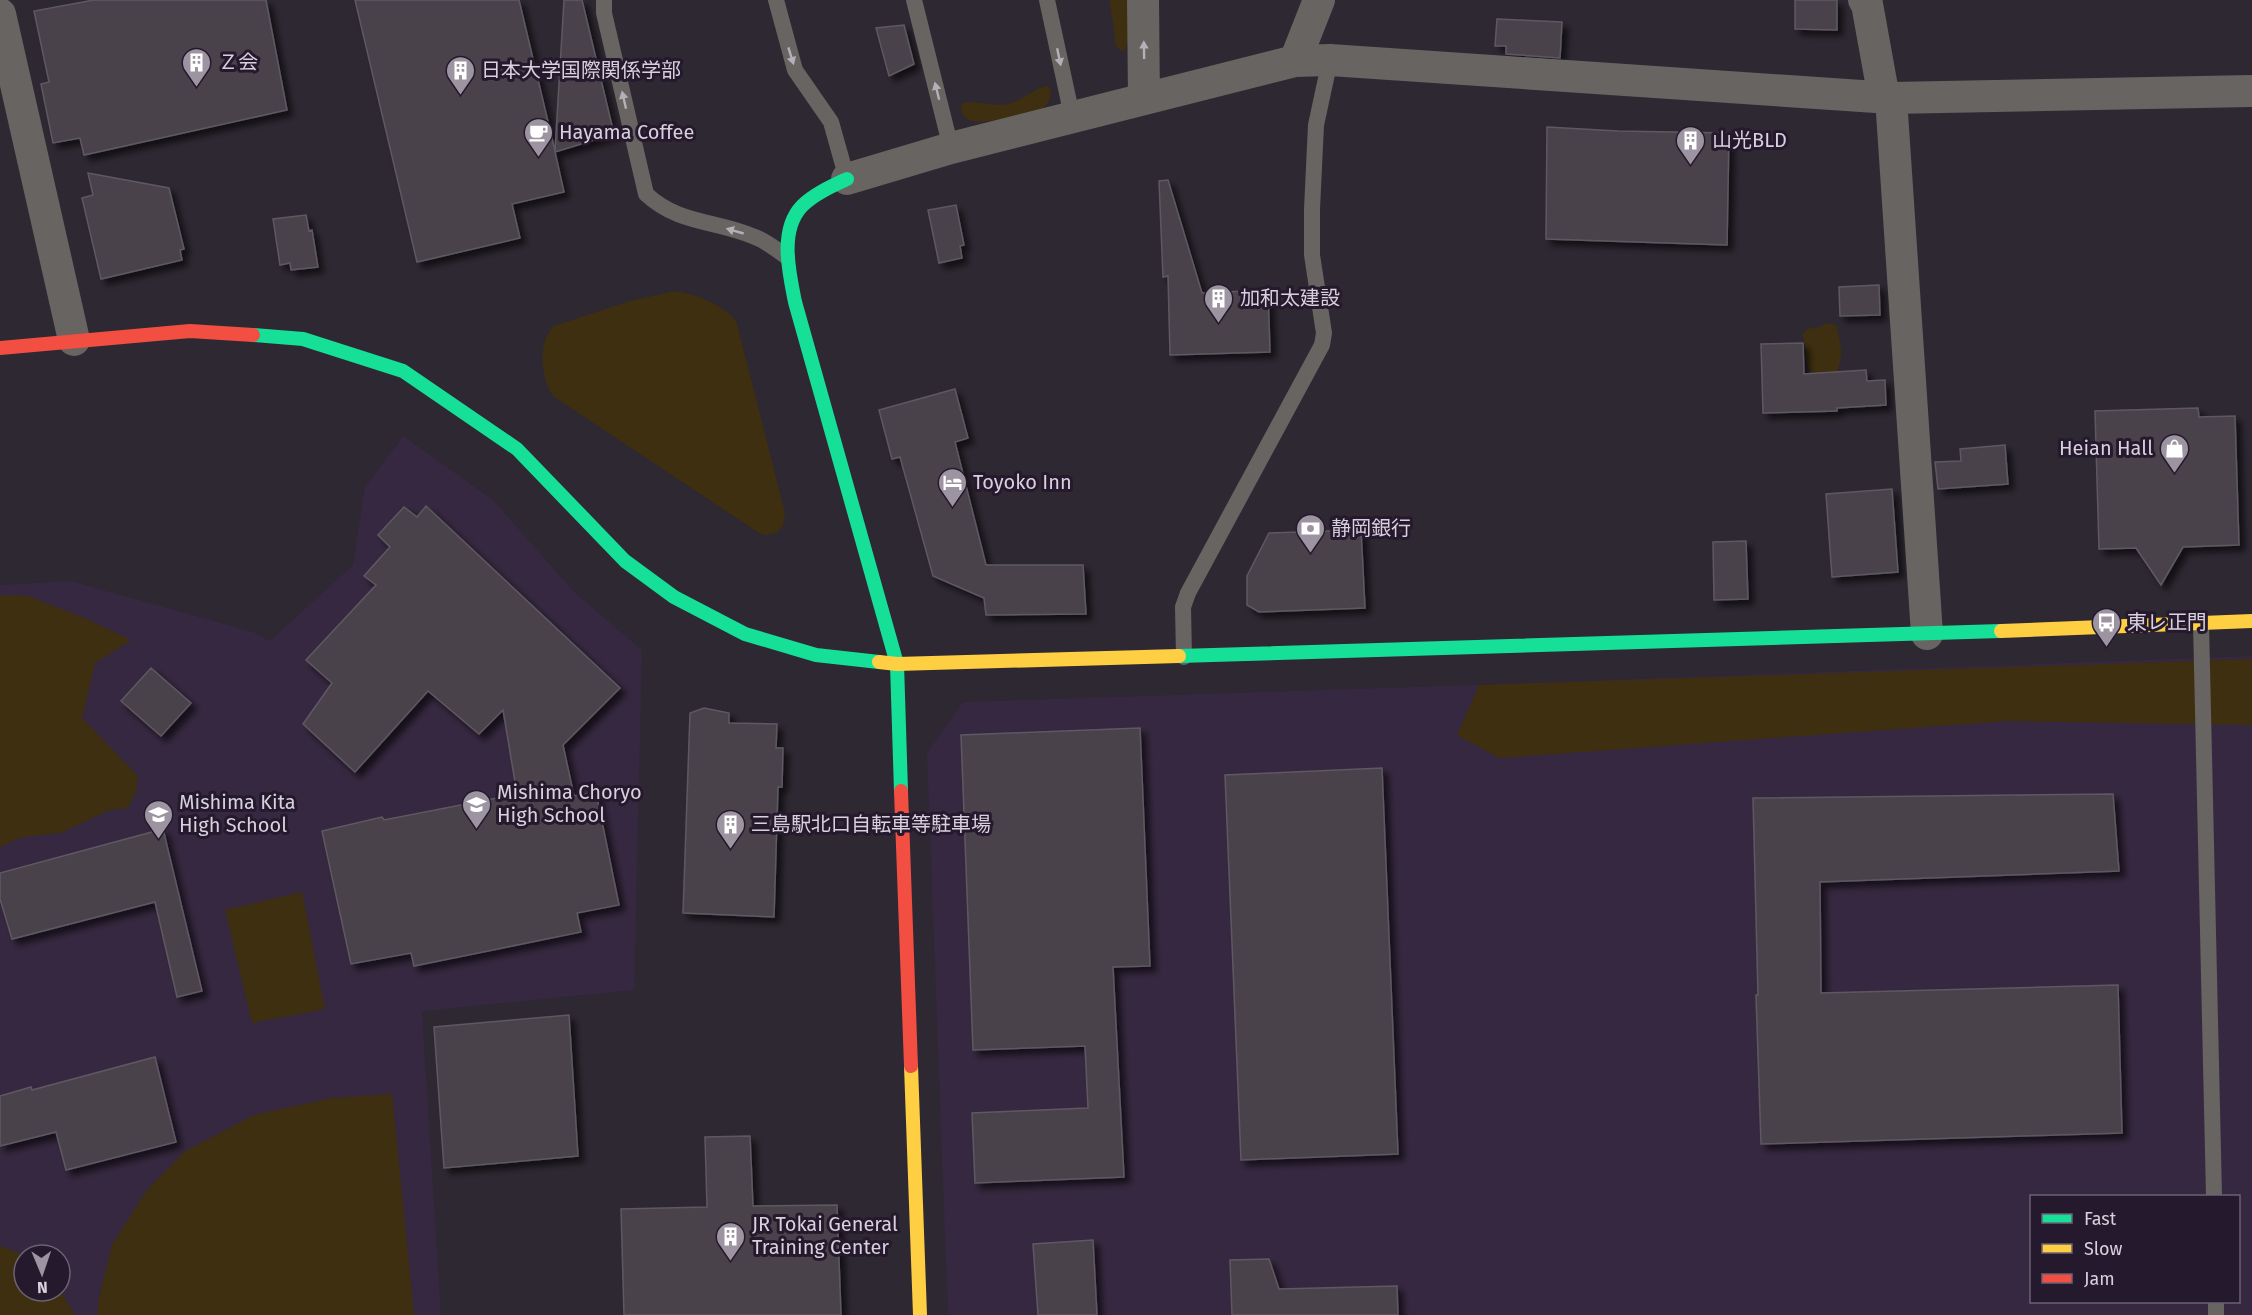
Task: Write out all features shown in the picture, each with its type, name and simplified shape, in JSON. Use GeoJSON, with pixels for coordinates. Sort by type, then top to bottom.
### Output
{"type":"FeatureCollection","features":[{"type":"Feature","properties":{"kind":"street"},"geometry":{"type":"LineString","coordinates":[[1143,0],[1144,99]]}},
{"type":"Feature","properties":{"kind":"street"},"geometry":{"type":"LineString","coordinates":[[1295,61],[1319,0]]}},
{"type":"Feature","properties":{"kind":"street"},"geometry":{"type":"LineString","coordinates":[[1864,0],[1867,3],[1888,98],[1927,634]]}},
{"type":"Feature","properties":{"kind":"street"},"geometry":{"type":"LineString","coordinates":[[0,14],[74,340]]}},
{"type":"Feature","properties":{"kind":"street"},"geometry":{"type":"LineString","coordinates":[[920,1315],[897,664],[795,302],[788,257],[790,228],[800,208],[818,194],[847,179],[951,148],[1295,61],[1330,60],[1888,98],[2252,91]]}},
{"type":"Feature","properties":{"kind":"street"},"geometry":{"type":"LineString","coordinates":[[0,348],[190,331],[303,339],[403,371],[517,450],[625,561],[674,597],[746,634],[816,655],[897,664],[1927,634],[2252,621]]}},
{"type":"Feature","properties":{"kind":"lane"},"geometry":{"type":"LineString","coordinates":[[604,0],[604,13],[646,194],[659,207],[668,211],[755,237],[788,257]]}},
{"type":"Feature","properties":{"kind":"lane"},"geometry":{"type":"LineString","coordinates":[[776,0],[795,70],[831,122],[847,179]]}},
{"type":"Feature","properties":{"kind":"lane"},"geometry":{"type":"LineString","coordinates":[[914,0],[951,148]]}},
{"type":"Feature","properties":{"kind":"lane"},"geometry":{"type":"LineString","coordinates":[[1047,0],[1072,117]]}},
{"type":"Feature","properties":{"kind":"lane"},"geometry":{"type":"LineString","coordinates":[[1184,657],[1182,607],[1188,593],[1322,345],[1324,333],[1312,255],[1312,209],[1316,125],[1330,60]]}},
{"type":"Feature","properties":{"kind":"lane"},"geometry":{"type":"LineString","coordinates":[[2201,623],[2214,1195]]}},
{"type":"Feature","properties":{"kind":"shaded area"},"geometry":{"type":"Polygon","coordinates":[[[1110,0],[1129,0],[1129,37],[1125,50],[1121,51],[1115,44],[1110,0]]]}},
{"type":"Feature","properties":{"kind":"shaded area"},"geometry":{"type":"Polygon","coordinates":[[[1046,86],[1050,87],[1049,101],[1043,108],[1034,112],[979,122],[971,121],[962,112],[962,103],[1007,104],[1046,86]]]}},
{"type":"Feature","properties":{"kind":"shaded area"},"geometry":{"type":"Polygon","coordinates":[[[675,291],[708,301],[723,309],[736,320],[785,513],[783,526],[776,533],[767,535],[759,533],[553,396],[549,389],[544,371],[543,351],[545,341],[554,326],[630,301],[675,291]]]}},
{"type":"Feature","properties":{"kind":"shaded area"},"geometry":{"type":"Polygon","coordinates":[[[1827,323],[1836,325],[1840,345],[1841,360],[1834,377],[1811,373],[1807,365],[1802,335],[1809,327],[1814,329],[1827,323]]]}},
{"type":"Feature","properties":{"kind":"shaded area","name":"Mishima Kita High School"},"geometry":{"type":"Polygon","coordinates":[[[403,436],[494,501],[575,593],[642,650],[634,990],[422,1011],[441,1315],[0,1315],[0,585],[71,581],[253,632],[270,641],[353,565],[365,487],[403,436]]]}},
{"type":"Feature","properties":{"kind":"shaded area"},"geometry":{"type":"Polygon","coordinates":[[[0,595],[28,596],[87,619],[131,640],[95,663],[82,718],[138,776],[136,791],[128,808],[109,810],[61,833],[22,837],[0,847],[0,595]]]}},
{"type":"Feature","properties":{"kind":"shaded area"},"geometry":{"type":"Polygon","coordinates":[[[2252,656],[2252,1315],[948,1315],[927,753],[963,702],[2252,656]]]}},
{"type":"Feature","properties":{"kind":"shaded area"},"geometry":{"type":"Polygon","coordinates":[[[2252,659],[2252,725],[2009,721],[1499,758],[1457,735],[1479,685],[2252,659]]]}},
{"type":"Feature","properties":{"kind":"shaded area"},"geometry":{"type":"Polygon","coordinates":[[[302,892],[325,1009],[252,1023],[225,910],[302,892]]]}},
{"type":"Feature","properties":{"kind":"shaded area"},"geometry":{"type":"Polygon","coordinates":[[[392,1094],[414,1315],[98,1315],[98,1302],[112,1245],[146,1191],[184,1152],[254,1115],[332,1098],[392,1094]]]}},
{"type":"Feature","properties":{"kind":"shaded area"},"geometry":{"type":"Polygon","coordinates":[[[0,1246],[12,1250],[12,1303],[68,1303],[75,1315],[0,1315],[0,1246]]]}},
{"type":"Feature","properties":{"kind":"building","name":"Ｚ会"},"geometry":{"type":"Polygon","coordinates":[[[94,0],[266,0],[287,110],[84,155],[80,138],[53,143],[41,84],[49,82],[34,11],[94,0]]]}},
{"type":"Feature","properties":{"kind":"building","name":"日本大学国際関係学部"},"geometry":{"type":"Polygon","coordinates":[[[355,0],[519,0],[555,151],[564,0],[582,0],[614,134],[555,152],[564,192],[512,204],[520,238],[417,262],[355,0]]]}},
{"type":"Feature","properties":{"kind":"building"},"geometry":{"type":"Polygon","coordinates":[[[1795,0],[1837,0],[1837,30],[1795,29],[1795,0]]]}},
{"type":"Feature","properties":{"kind":"building"},"geometry":{"type":"Polygon","coordinates":[[[1497,19],[1562,22],[1560,58],[1506,54],[1506,46],[1495,46],[1497,19]]]}},
{"type":"Feature","properties":{"kind":"building"},"geometry":{"type":"Polygon","coordinates":[[[904,25],[914,64],[889,76],[876,28],[904,25]]]}},
{"type":"Feature","properties":{"kind":"building"},"geometry":{"type":"Polygon","coordinates":[[[1547,127],[1729,133],[1727,245],[1546,239],[1547,127]]]}},
{"type":"Feature","properties":{"kind":"building"},"geometry":{"type":"Polygon","coordinates":[[[88,173],[169,188],[184,249],[180,250],[182,260],[101,279],[82,198],[93,195],[88,173]]]}},
{"type":"Feature","properties":{"kind":"building","name":"加和太建設"},"geometry":{"type":"Polygon","coordinates":[[[1168,180],[1202,293],[1268,290],[1270,352],[1170,355],[1168,276],[1163,277],[1159,181],[1168,180]]]}},
{"type":"Feature","properties":{"kind":"building"},"geometry":{"type":"Polygon","coordinates":[[[956,205],[964,245],[960,246],[962,258],[939,263],[928,210],[956,205]]]}},
{"type":"Feature","properties":{"kind":"building"},"geometry":{"type":"Polygon","coordinates":[[[306,215],[309,231],[312,230],[318,267],[291,270],[290,263],[280,265],[273,219],[306,215]]]}},
{"type":"Feature","properties":{"kind":"building"},"geometry":{"type":"Polygon","coordinates":[[[1879,285],[1880,315],[1840,316],[1839,287],[1879,285]]]}},
{"type":"Feature","properties":{"kind":"building"},"geometry":{"type":"Polygon","coordinates":[[[1803,343],[1804,374],[1866,370],[1867,381],[1885,380],[1886,405],[1837,408],[1837,411],[1763,413],[1761,344],[1803,343]]]}},
{"type":"Feature","properties":{"kind":"building"},"geometry":{"type":"Polygon","coordinates":[[[955,389],[968,438],[955,442],[986,565],[1083,565],[1086,614],[986,615],[984,598],[933,576],[900,457],[892,459],[879,410],[955,389]]]}},
{"type":"Feature","properties":{"kind":"building"},"geometry":{"type":"Polygon","coordinates":[[[2198,408],[2199,417],[2235,416],[2239,545],[2183,547],[2161,585],[2136,548],[2099,549],[2095,411],[2198,408]]]}},
{"type":"Feature","properties":{"kind":"building"},"geometry":{"type":"Polygon","coordinates":[[[2005,445],[2008,484],[1938,489],[1935,462],[1961,461],[1960,449],[2005,445]]]}},
{"type":"Feature","properties":{"kind":"building"},"geometry":{"type":"Polygon","coordinates":[[[1892,489],[1898,572],[1832,577],[1826,494],[1892,489]]]}},
{"type":"Feature","properties":{"kind":"building"},"geometry":{"type":"Polygon","coordinates":[[[426,506],[620,688],[563,745],[574,796],[596,792],[619,905],[577,913],[581,932],[414,966],[411,953],[351,964],[322,831],[382,817],[384,820],[517,794],[503,710],[479,734],[428,691],[355,772],[303,724],[332,683],[306,660],[376,585],[364,576],[390,547],[378,535],[404,507],[417,517],[426,506]]]}},
{"type":"Feature","properties":{"kind":"building","name":"静岡銀行"},"geometry":{"type":"Polygon","coordinates":[[[1361,530],[1365,608],[1259,612],[1247,605],[1247,576],[1269,533],[1361,530]]]}},
{"type":"Feature","properties":{"kind":"building"},"geometry":{"type":"Polygon","coordinates":[[[1746,541],[1748,599],[1714,600],[1713,542],[1746,541]]]}},
{"type":"Feature","properties":{"kind":"building"},"geometry":{"type":"Polygon","coordinates":[[[151,668],[191,703],[161,736],[121,701],[151,668]]]}},
{"type":"Feature","properties":{"kind":"building","name":"三島駅北口自転車等駐車場"},"geometry":{"type":"Polygon","coordinates":[[[704,708],[729,713],[729,723],[777,724],[776,748],[783,748],[782,787],[778,787],[774,917],[683,913],[690,713],[704,708]]]}},
{"type":"Feature","properties":{"kind":"building"},"geometry":{"type":"Polygon","coordinates":[[[1140,728],[1150,966],[1113,967],[1124,1177],[975,1183],[972,1113],[1088,1108],[1085,1046],[973,1050],[961,735],[1140,728]]]}},
{"type":"Feature","properties":{"kind":"building"},"geometry":{"type":"Polygon","coordinates":[[[1382,768],[1398,1154],[1241,1160],[1225,775],[1382,768]]]}},
{"type":"Feature","properties":{"kind":"building"},"geometry":{"type":"Polygon","coordinates":[[[2113,794],[2119,871],[1820,882],[1821,993],[2118,985],[2122,1133],[1761,1144],[1753,798],[2113,794]]]}},
{"type":"Feature","properties":{"kind":"building"},"geometry":{"type":"Polygon","coordinates":[[[163,829],[202,991],[177,997],[155,902],[12,939],[0,899],[0,873],[163,829]]]}},
{"type":"Feature","properties":{"kind":"building"},"geometry":{"type":"Polygon","coordinates":[[[569,1015],[578,1156],[444,1168],[434,1027],[569,1015]]]}},
{"type":"Feature","properties":{"kind":"building"},"geometry":{"type":"Polygon","coordinates":[[[155,1057],[176,1142],[66,1170],[56,1132],[0,1146],[0,1096],[31,1087],[32,1090],[155,1057]]]}},
{"type":"Feature","properties":{"kind":"building","name":"JR Tokai General Training Center"},"geometry":{"type":"Polygon","coordinates":[[[750,1136],[753,1206],[837,1205],[841,1315],[624,1315],[621,1209],[707,1207],[705,1137],[750,1136]]]}},
{"type":"Feature","properties":{"kind":"building"},"geometry":{"type":"Polygon","coordinates":[[[1093,1240],[1097,1315],[1038,1315],[1033,1244],[1093,1240]]]}},
{"type":"Feature","properties":{"kind":"building"},"geometry":{"type":"Polygon","coordinates":[[[1269,1259],[1279,1289],[1397,1286],[1398,1315],[1232,1315],[1230,1260],[1269,1259]]]}},
{"type":"Feature","properties":{"kind":"traffic: fast"},"geometry":{"type":"LineString","coordinates":[[847,179],[812,198],[795,216],[788,239],[789,265],[795,302],[897,664],[901,791]]}},
{"type":"Feature","properties":{"kind":"traffic: fast"},"geometry":{"type":"LineString","coordinates":[[253,335],[303,339],[403,371],[517,449],[625,561],[674,597],[745,634],[816,655],[879,662]]}},
{"type":"Feature","properties":{"kind":"traffic: fast"},"geometry":{"type":"LineString","coordinates":[[1179,656],[2001,631]]}},
{"type":"Feature","properties":{"kind":"traffic: slow"},"geometry":{"type":"LineString","coordinates":[[2001,631],[2252,621]]}},
{"type":"Feature","properties":{"kind":"traffic: slow"},"geometry":{"type":"LineString","coordinates":[[879,662],[897,664],[1179,656]]}},
{"type":"Feature","properties":{"kind":"traffic: slow"},"geometry":{"type":"LineString","coordinates":[[911,1066],[920,1315]]}},
{"type":"Feature","properties":{"kind":"traffic: jam"},"geometry":{"type":"LineString","coordinates":[[0,348],[190,331],[253,335]]}},
{"type":"Feature","properties":{"kind":"traffic: jam"},"geometry":{"type":"LineString","coordinates":[[901,791],[911,1066]]}},
{"type":"Feature","properties":{"kind":"place","name":"Ｚ会"},"geometry":{"type":"Point","coordinates":[197,88]}},
{"type":"Feature","properties":{"kind":"place","name":"日本大学国際関係学部"},"geometry":{"type":"Point","coordinates":[460,96]}},
{"type":"Feature","properties":{"kind":"place","name":"Hayama Coffee"},"geometry":{"type":"Point","coordinates":[538,158]}},
{"type":"Feature","properties":{"kind":"place","name":"山光BLD"},"geometry":{"type":"Point","coordinates":[1691,166]}},
{"type":"Feature","properties":{"kind":"place","name":"加和太建設"},"geometry":{"type":"Point","coordinates":[1219,324]}},
{"type":"Feature","properties":{"kind":"place","name":"Heian Hall"},"geometry":{"type":"Point","coordinates":[2174,474]}},
{"type":"Feature","properties":{"kind":"place","name":"Toyoko Inn"},"geometry":{"type":"Point","coordinates":[952,508]}},
{"type":"Feature","properties":{"kind":"place","name":"静岡銀行"},"geometry":{"type":"Point","coordinates":[1310,554]}},
{"type":"Feature","properties":{"kind":"place","name":"東レ正門"},"geometry":{"type":"Point","coordinates":[2106,648]}},
{"type":"Feature","properties":{"kind":"place","name":"Mishima Choryo High School"},"geometry":{"type":"Point","coordinates":[476,830]}},
{"type":"Feature","properties":{"kind":"place","name":"Mishima Kita High School"},"geometry":{"type":"Point","coordinates":[158,840]}},
{"type":"Feature","properties":{"kind":"place","name":"三島駅北口自転車等駐車場"},"geometry":{"type":"Point","coordinates":[730,850]}},
{"type":"Feature","properties":{"kind":"place","name":"JR Tokai General Training Center"},"geometry":{"type":"Point","coordinates":[731,1262]}}]}
